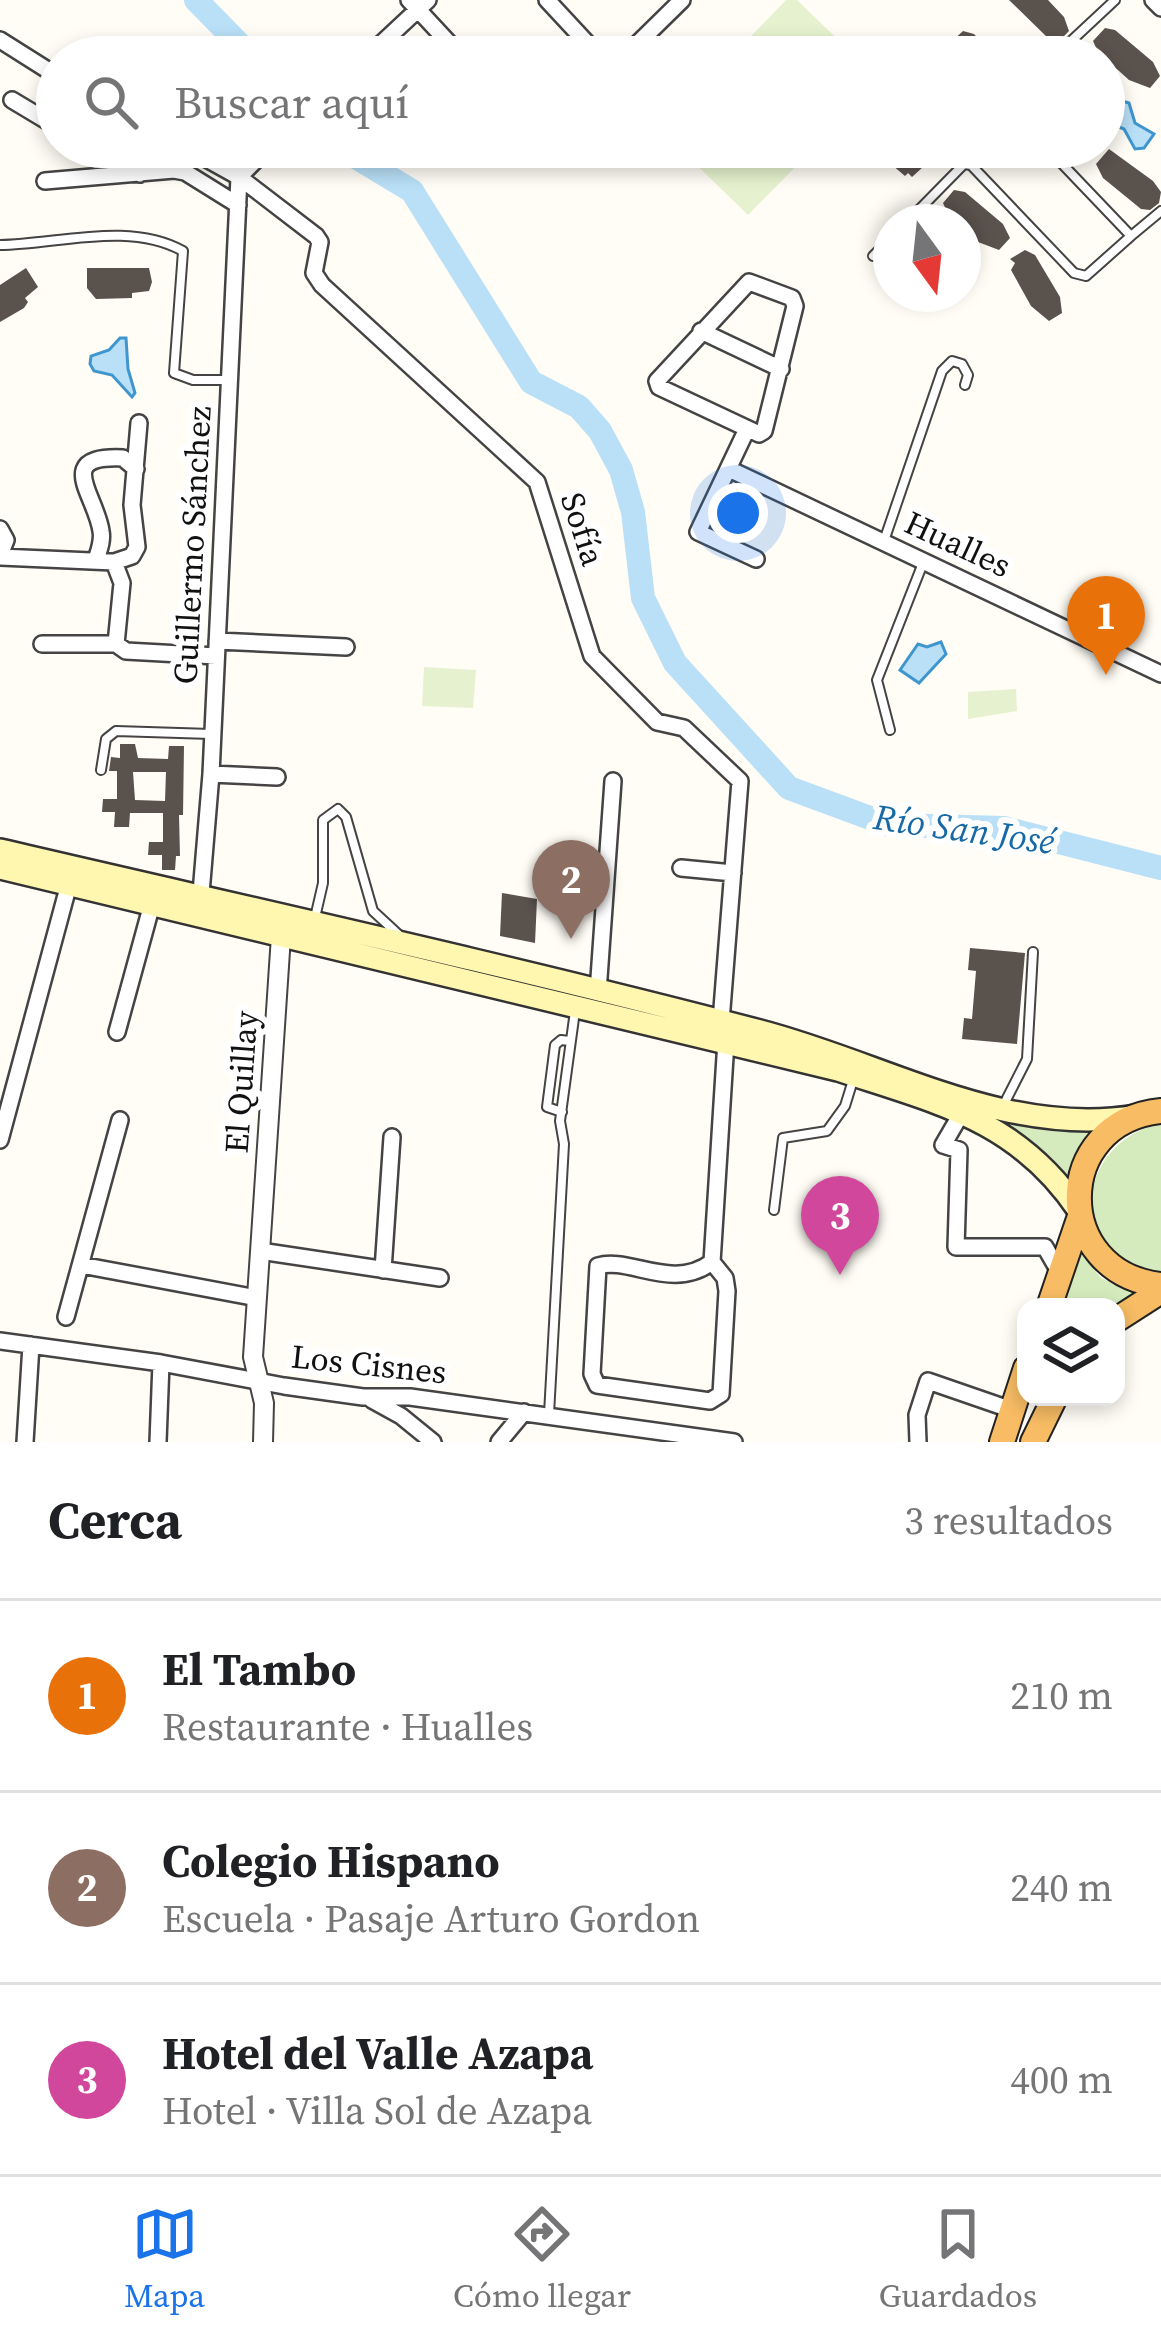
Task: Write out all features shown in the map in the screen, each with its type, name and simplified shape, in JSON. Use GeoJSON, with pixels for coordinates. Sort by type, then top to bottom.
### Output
{"type":"FeatureCollection","features":[{"type":"Feature","properties":{"kind":"highway"},"geometry":{"type":"LineString","coordinates":[[1053,1298],[1079,1214],[1081,1175],[1090,1153],[1115,1126],[1150,1110]]}},
{"type":"Feature","properties":{"kind":"highway"},"geometry":{"type":"LineString","coordinates":[[1079,1214],[1091,1245],[1112,1267],[1161,1288]]}},
{"type":"Feature","properties":{"kind":"highway"},"geometry":{"type":"LineString","coordinates":[[1125,1313],[1161,1288]]}},
{"type":"Feature","properties":{"kind":"highway"},"geometry":{"type":"LineString","coordinates":[[1003,1442],[1017,1395]]}},
{"type":"Feature","properties":{"kind":"highway"},"geometry":{"type":"LineString","coordinates":[[1033,1442],[1051,1406]]}},
{"type":"Feature","properties":{"kind":"main road"},"geometry":{"type":"LineString","coordinates":[[0,850],[576,1006],[830,1051],[1001,1110],[1066,1121],[1150,1110]]}},
{"type":"Feature","properties":{"kind":"main road"},"geometry":{"type":"LineString","coordinates":[[0,868],[152,904],[200,906]]}},
{"type":"Feature","properties":{"kind":"main road"},"geometry":{"type":"LineString","coordinates":[[282,926],[314,924],[598,992],[961,1114],[1030,1152],[1079,1214]]}},
{"type":"Feature","properties":{"kind":"street"},"geometry":{"type":"LineString","coordinates":[[547,0],[580,36]]}},
{"type":"Feature","properties":{"kind":"street"},"geometry":{"type":"LineString","coordinates":[[645,36],[682,0]]}},
{"type":"Feature","properties":{"kind":"street"},"geometry":{"type":"LineString","coordinates":[[1153,0],[1161,8]]}},
{"type":"Feature","properties":{"kind":"street"},"geometry":{"type":"LineString","coordinates":[[387,36],[418,3],[445,36]]}},
{"type":"Feature","properties":{"kind":"street"},"geometry":{"type":"LineString","coordinates":[[0,40],[36,63]]}},
{"type":"Feature","properties":{"kind":"street"},"geometry":{"type":"LineString","coordinates":[[12,100],[36,114]]}},
{"type":"Feature","properties":{"kind":"street"},"geometry":{"type":"LineString","coordinates":[[130,168],[142,175]]}},
{"type":"Feature","properties":{"kind":"street","name":"Sofía"},"geometry":{"type":"LineString","coordinates":[[222,168],[316,236],[320,242],[314,273],[322,285],[536,482],[592,656],[658,722],[684,728],[740,781],[712,1262],[723,1275],[727,1291],[723,1390],[710,1401],[597,1385],[592,1374],[598,1266],[606,1262],[639,1271],[688,1274],[712,1262]]}},
{"type":"Feature","properties":{"kind":"street"},"geometry":{"type":"LineString","coordinates":[[239,177],[248,168]]}},
{"type":"Feature","properties":{"kind":"street"},"geometry":{"type":"LineString","coordinates":[[45,182],[184,172],[238,205]]}},
{"type":"Feature","properties":{"kind":"street","name":"Guillermo Sánchez"},"geometry":{"type":"LineString","coordinates":[[200,906],[211,774],[239,177]]}},
{"type":"Feature","properties":{"kind":"street"},"geometry":{"type":"LineString","coordinates":[[746,283],[792,298],[795,306],[781,369],[764,431],[759,434],[657,384],[658,376],[746,283]]}},
{"type":"Feature","properties":{"kind":"street"},"geometry":{"type":"LineString","coordinates":[[701,332],[781,369]]}},
{"type":"Feature","properties":{"kind":"street"},"geometry":{"type":"LineString","coordinates":[[0,530],[6,546],[0,556],[105,561],[132,556],[137,547],[132,505],[139,423]]}},
{"type":"Feature","properties":{"kind":"street"},"geometry":{"type":"LineString","coordinates":[[747,429],[698,532],[756,559]]}},
{"type":"Feature","properties":{"kind":"street"},"geometry":{"type":"LineString","coordinates":[[116,644],[122,584],[105,561],[83,476],[88,463],[98,457],[123,458],[136,469]]}},
{"type":"Feature","properties":{"kind":"street","name":"Hualles"},"geometry":{"type":"LineString","coordinates":[[729,469],[1161,674]]}},
{"type":"Feature","properties":{"kind":"street"},"geometry":{"type":"LineString","coordinates":[[42,644],[116,644],[126,652],[346,647]]}},
{"type":"Feature","properties":{"kind":"street"},"geometry":{"type":"LineString","coordinates":[[211,774],[277,777]]}},
{"type":"Feature","properties":{"kind":"street"},"geometry":{"type":"LineString","coordinates":[[598,992],[613,781]]}},
{"type":"Feature","properties":{"kind":"street"},"geometry":{"type":"LineString","coordinates":[[682,868],[733,873]]}},
{"type":"Feature","properties":{"kind":"street"},"geometry":{"type":"LineString","coordinates":[[0,1140],[68,884]]}},
{"type":"Feature","properties":{"kind":"street"},"geometry":{"type":"LineString","coordinates":[[117,1032],[152,904]]}},
{"type":"Feature","properties":{"kind":"street","name":"El Quillay"},"geometry":{"type":"LineString","coordinates":[[263,1442],[265,1410],[253,1357],[282,926]]}},
{"type":"Feature","properties":{"kind":"street"},"geometry":{"type":"LineString","coordinates":[[961,1114],[943,1144],[959,1150],[956,1247],[1045,1247],[1062,1276]]}},
{"type":"Feature","properties":{"kind":"street"},"geometry":{"type":"LineString","coordinates":[[66,1317],[120,1120]]}},
{"type":"Feature","properties":{"kind":"street"},"geometry":{"type":"LineString","coordinates":[[383,1270],[392,1137]]}},
{"type":"Feature","properties":{"kind":"street"},"geometry":{"type":"LineString","coordinates":[[260,1251],[440,1278]]}},
{"type":"Feature","properties":{"kind":"street"},"geometry":{"type":"LineString","coordinates":[[81,1265],[257,1298]]}},
{"type":"Feature","properties":{"kind":"street","name":"Los Cisnes"},"geometry":{"type":"LineString","coordinates":[[0,1341],[161,1363],[259,1383],[364,1397],[410,1397],[549,1415],[658,1437],[734,1442]]}},
{"type":"Feature","properties":{"kind":"street"},"geometry":{"type":"LineString","coordinates":[[25,1442],[31,1345]]}},
{"type":"Feature","properties":{"kind":"street"},"geometry":{"type":"LineString","coordinates":[[158,1442],[161,1363]]}},
{"type":"Feature","properties":{"kind":"street"},"geometry":{"type":"LineString","coordinates":[[918,1442],[917,1415],[928,1381],[1012,1410]]}},
{"type":"Feature","properties":{"kind":"street"},"geometry":{"type":"LineString","coordinates":[[364,1397],[391,1409],[433,1442]]}},
{"type":"Feature","properties":{"kind":"street"},"geometry":{"type":"LineString","coordinates":[[499,1442],[524,1412]]}},
{"type":"Feature","properties":{"kind":"lane"},"geometry":{"type":"LineString","coordinates":[[1076,36],[1115,0]]}},
{"type":"Feature","properties":{"kind":"lane"},"geometry":{"type":"LineString","coordinates":[[925,204],[960,168]]}},
{"type":"Feature","properties":{"kind":"lane"},"geometry":{"type":"LineString","coordinates":[[974,168],[1074,273],[1086,276],[1161,211]]}},
{"type":"Feature","properties":{"kind":"lane"},"geometry":{"type":"LineString","coordinates":[[1066,168],[1131,236]]}},
{"type":"Feature","properties":{"kind":"lane"},"geometry":{"type":"LineString","coordinates":[[0,245],[123,237],[164,240],[183,251],[174,374],[193,380],[230,380]]}},
{"type":"Feature","properties":{"kind":"lane"},"geometry":{"type":"LineString","coordinates":[[884,543],[935,387],[952,361],[967,369],[965,385]]}},
{"type":"Feature","properties":{"kind":"lane"},"geometry":{"type":"LineString","coordinates":[[890,730],[878,691],[880,664],[924,562]]}},
{"type":"Feature","properties":{"kind":"lane"},"geometry":{"type":"LineString","coordinates":[[101,770],[106,739],[116,731],[212,734]]}},
{"type":"Feature","properties":{"kind":"lane"},"geometry":{"type":"LineString","coordinates":[[314,924],[323,883],[323,820],[338,809],[346,817],[373,910],[413,948]]}},
{"type":"Feature","properties":{"kind":"lane"},"geometry":{"type":"LineString","coordinates":[[1001,1110],[1027,1059],[1033,952]]}},
{"type":"Feature","properties":{"kind":"lane"},"geometry":{"type":"LineString","coordinates":[[549,1415],[565,1144],[562,1112],[576,1006]]}},
{"type":"Feature","properties":{"kind":"lane"},"geometry":{"type":"LineString","coordinates":[[562,1112],[547,1107],[555,1045],[570,1041]]}},
{"type":"Feature","properties":{"kind":"lane"},"geometry":{"type":"LineString","coordinates":[[773,1210],[783,1138],[827,1131],[845,1106],[854,1076]]}},
{"type":"Feature","properties":{"kind":"green space"},"geometry":{"type":"Polygon","coordinates":[[[786,0],[797,0],[834,36],[751,36],[786,0]]]}},
{"type":"Feature","properties":{"kind":"green space"},"geometry":{"type":"Polygon","coordinates":[[[700,168],[794,168],[748,215],[700,168]]]}},
{"type":"Feature","properties":{"kind":"green space"},"geometry":{"type":"Polygon","coordinates":[[[424,667],[476,670],[473,708],[422,706],[424,667]]]}},
{"type":"Feature","properties":{"kind":"green space"},"geometry":{"type":"Polygon","coordinates":[[[1016,689],[1017,711],[968,719],[968,692],[1016,689]]]}},
{"type":"Feature","properties":{"kind":"green space"},"geometry":{"type":"Polygon","coordinates":[[[1004,1121],[1097,1131],[1071,1183],[1057,1165],[1004,1121]]]}},
{"type":"Feature","properties":{"kind":"green space"},"geometry":{"type":"Polygon","coordinates":[[[1161,1124],[1161,1274],[1133,1266],[1111,1250],[1097,1230],[1092,1209],[1093,1186],[1116,1147],[1136,1132],[1161,1124]]]}},
{"type":"Feature","properties":{"kind":"green space"},"geometry":{"type":"Polygon","coordinates":[[[1078,1250],[1101,1278],[1135,1294],[1125,1301],[1062,1298],[1078,1250]]]}},
{"type":"Feature","properties":{"kind":"water"},"geometry":{"type":"Polygon","coordinates":[[[1125,102],[1135,123],[1154,134],[1144,148],[1135,149],[1125,131],[1125,102]]]}},
{"type":"Feature","properties":{"kind":"water"},"geometry":{"type":"Polygon","coordinates":[[[126,338],[132,397],[112,375],[94,371],[90,364],[91,356],[109,350],[126,338]]]}},
{"type":"Feature","properties":{"kind":"water"},"geometry":{"type":"Polygon","coordinates":[[[941,642],[946,654],[919,683],[900,670],[918,644],[927,647],[941,642]]]}},
{"type":"Feature","properties":{"kind":"building"},"geometry":{"type":"Polygon","coordinates":[[[1009,0],[1048,0],[1064,17],[1069,31],[1064,36],[1046,36],[1009,0]]]}},
{"type":"Feature","properties":{"kind":"building"},"geometry":{"type":"Polygon","coordinates":[[[1105,28],[1122,36],[1098,36],[1105,28]]]}},
{"type":"Feature","properties":{"kind":"building"},"geometry":{"type":"Polygon","coordinates":[[[1125,38],[1153,62],[1160,76],[1150,88],[1125,76],[1125,38]]]}},
{"type":"Feature","properties":{"kind":"building"},"geometry":{"type":"Polygon","coordinates":[[[1125,161],[1153,181],[1161,192],[1159,203],[1150,210],[1141,209],[1103,178],[1098,168],[1125,168],[1125,161]]]}},
{"type":"Feature","properties":{"kind":"building"},"geometry":{"type":"Polygon","coordinates":[[[896,168],[922,168],[912,177],[896,168]]]}},
{"type":"Feature","properties":{"kind":"building"},"geometry":{"type":"Polygon","coordinates":[[[954,190],[979,204],[943,204],[954,190]]]}},
{"type":"Feature","properties":{"kind":"building"},"geometry":{"type":"Polygon","coordinates":[[[981,205],[1003,224],[1010,238],[999,250],[981,243],[981,205]]]}},
{"type":"Feature","properties":{"kind":"building"},"geometry":{"type":"Polygon","coordinates":[[[1025,250],[1035,255],[1060,297],[1062,313],[1049,321],[1031,306],[1011,270],[1015,263],[1010,259],[1025,250]]]}},
{"type":"Feature","properties":{"kind":"building"},"geometry":{"type":"Polygon","coordinates":[[[26,268],[38,287],[25,298],[24,308],[0,322],[0,285],[26,268]]]}},
{"type":"Feature","properties":{"kind":"building"},"geometry":{"type":"Polygon","coordinates":[[[87,268],[149,268],[152,282],[149,291],[132,293],[132,298],[96,299],[87,288],[87,268]]]}},
{"type":"Feature","properties":{"kind":"building"},"geometry":{"type":"Polygon","coordinates":[[[120,744],[135,744],[138,758],[168,759],[169,746],[184,746],[183,815],[179,815],[180,856],[176,856],[175,870],[162,870],[162,855],[148,855],[149,842],[163,842],[163,813],[130,813],[129,827],[114,827],[115,812],[102,812],[103,799],[117,799],[117,771],[109,771],[111,757],[120,758],[120,744]],[[133,772],[135,800],[165,801],[166,772],[133,772]]]}},
{"type":"Feature","properties":{"kind":"building"},"geometry":{"type":"Polygon","coordinates":[[[502,893],[537,899],[535,943],[500,936],[502,893]]]}},
{"type":"Feature","properties":{"kind":"building"},"geometry":{"type":"Polygon","coordinates":[[[970,948],[1025,953],[1017,1044],[962,1039],[964,1018],[972,1019],[976,971],[968,970],[970,948]]]}},
{"type":"Feature","properties":{"kind":"waterway","name":"Río San José"},"geometry":{"type":"LineString","coordinates":[[196,0],[231,36]]}},
{"type":"Feature","properties":{"kind":"waterway","name":"Río San José"},"geometry":{"type":"LineString","coordinates":[[374,168],[412,191],[531,382],[579,407],[600,431],[621,470],[633,512],[643,598],[675,663],[789,788],[889,825],[1004,828],[1161,868]]}},
{"type":"Feature","properties":{"kind":"place","name":"El Tambo"},"geometry":{"type":"Point","coordinates":[1106,675]}},
{"type":"Feature","properties":{"kind":"place","name":"Colegio Hispano"},"geometry":{"type":"Point","coordinates":[571,939]}},
{"type":"Feature","properties":{"kind":"place","name":"Hotel del Valle Azapa"},"geometry":{"type":"Point","coordinates":[840,1275]}}]}
